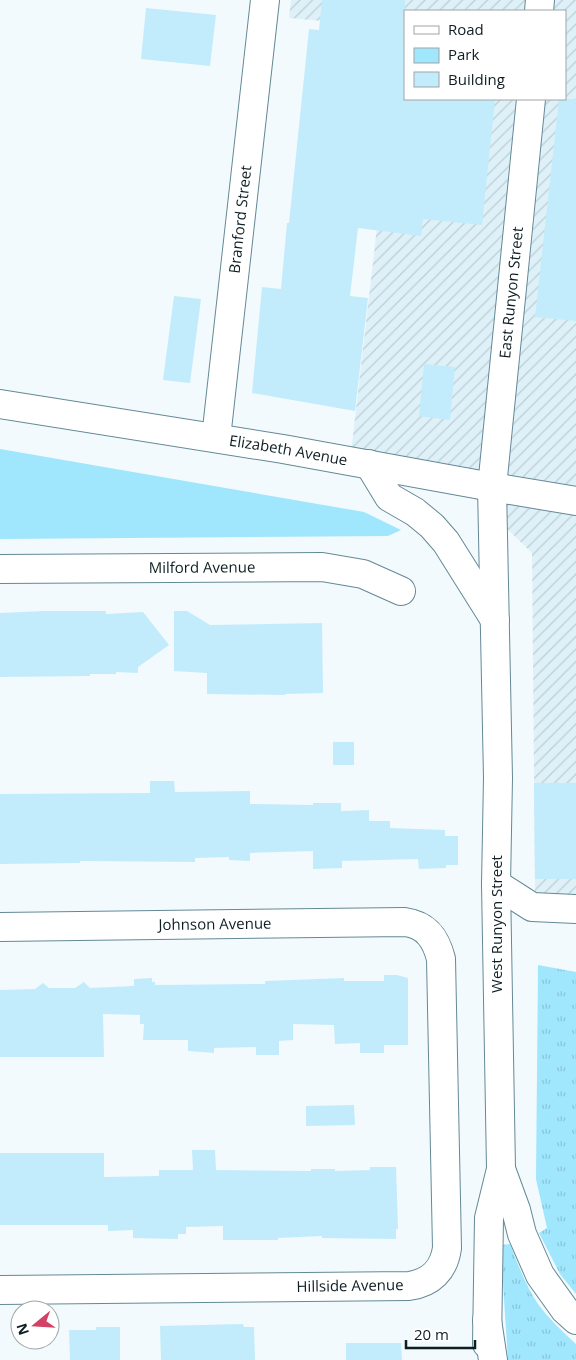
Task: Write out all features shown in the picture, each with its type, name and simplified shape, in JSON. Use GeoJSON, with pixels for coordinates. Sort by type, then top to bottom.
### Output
{"type":"FeatureCollection","features":[{"type":"Feature","properties":{"kind":"main road","name":"Branford Street"},"geometry":{"type":"LineString","coordinates":[[216,438],[265,0]]}},
{"type":"Feature","properties":{"kind":"main road","name":"East Runyon Street"},"geometry":{"type":"LineString","coordinates":[[492,487],[531,100]]}},
{"type":"Feature","properties":{"kind":"main road","name":"Elizabeth Avenue"},"geometry":{"type":"LineString","coordinates":[[0,404],[216,438],[576,500]]}},
{"type":"Feature","properties":{"kind":"main road"},"geometry":{"type":"LineString","coordinates":[[369,464],[389,497],[416,512],[446,542],[495,620]]}},
{"type":"Feature","properties":{"kind":"main road","name":"West Runyon Street"},"geometry":{"type":"LineString","coordinates":[[486,1360],[489,1218],[501,1169],[496,884],[498,778],[492,487]]}},
{"type":"Feature","properties":{"kind":"main road","name":"Milford Avenue"},"geometry":{"type":"LineString","coordinates":[[0,569],[322,567],[363,574],[401,591]]}},
{"type":"Feature","properties":{"kind":"main road"},"geometry":{"type":"LineString","coordinates":[[496,884],[532,907],[576,909]]}},
{"type":"Feature","properties":{"kind":"main road","name":"Johnson Avenue"},"geometry":{"type":"LineString","coordinates":[[0,926],[405,922],[413,923],[427,931]]}},
{"type":"Feature","properties":{"kind":"main road","name":"Hillside Avenue"},"geometry":{"type":"LineString","coordinates":[[0,1290],[409,1286],[428,1281],[437,1274],[446,1258],[447,1248],[441,959],[437,945],[427,931]]}},
{"type":"Feature","properties":{"kind":"main road"},"geometry":{"type":"LineString","coordinates":[[501,1169],[522,1234],[540,1275],[565,1310],[576,1320]]}},
{"type":"Feature","properties":{"kind":"main road"},"geometry":{"type":"LineString","coordinates":[[487,1320],[493,1360]]}},
{"type":"Feature","properties":{"kind":"shaded area"},"geometry":{"type":"Polygon","coordinates":[[[291,0],[576,0],[576,896],[535,893],[532,553],[467,490],[349,470],[400,28],[289,18],[291,0]]]}},
{"type":"Feature","properties":{"kind":"green space"},"geometry":{"type":"Polygon","coordinates":[[[0,449],[364,512],[401,530],[388,536],[0,539],[0,449]]]}},
{"type":"Feature","properties":{"kind":"green space"},"geometry":{"type":"Polygon","coordinates":[[[538,965],[576,972],[576,1294],[560,1274],[539,1233],[547,1228],[536,1179],[538,965]]]}},
{"type":"Feature","properties":{"kind":"green space"},"geometry":{"type":"Polygon","coordinates":[[[510,1244],[526,1283],[538,1304],[551,1320],[576,1344],[576,1360],[508,1360],[502,1245],[510,1244]]]}},
{"type":"Feature","properties":{"kind":"building"},"geometry":{"type":"Polygon","coordinates":[[[322,0],[405,0],[404,100],[495,100],[482,225],[423,219],[421,236],[358,228],[350,296],[368,298],[355,411],[252,393],[262,287],[281,289],[309,29],[319,30],[322,0]]]}},
{"type":"Feature","properties":{"kind":"building"},"geometry":{"type":"Polygon","coordinates":[[[146,8],[216,15],[210,66],[141,59],[146,8]]]}},
{"type":"Feature","properties":{"kind":"building"},"geometry":{"type":"Polygon","coordinates":[[[576,99],[576,321],[535,317],[559,100],[576,99]]]}},
{"type":"Feature","properties":{"kind":"building"},"geometry":{"type":"Polygon","coordinates":[[[174,296],[201,299],[190,383],[163,380],[174,296]]]}},
{"type":"Feature","properties":{"kind":"building"},"geometry":{"type":"Polygon","coordinates":[[[424,364],[455,367],[450,420],[419,416],[424,364]]]}},
{"type":"Feature","properties":{"kind":"building"},"geometry":{"type":"Polygon","coordinates":[[[106,611],[106,614],[143,612],[169,645],[138,667],[138,673],[116,672],[116,674],[90,674],[90,676],[0,677],[0,613],[106,611]]]}},
{"type":"Feature","properties":{"kind":"building"},"geometry":{"type":"Polygon","coordinates":[[[174,611],[187,611],[210,625],[322,623],[323,693],[285,695],[207,694],[207,673],[174,671],[174,611]]]}},
{"type":"Feature","properties":{"kind":"building"},"geometry":{"type":"Polygon","coordinates":[[[333,742],[354,742],[354,765],[333,765],[333,742]]]}},
{"type":"Feature","properties":{"kind":"building"},"geometry":{"type":"Polygon","coordinates":[[[150,781],[174,781],[175,792],[250,791],[250,804],[313,805],[313,803],[341,803],[341,811],[369,810],[369,821],[390,821],[390,828],[445,830],[445,836],[458,836],[458,865],[446,865],[446,868],[419,869],[418,859],[342,861],[342,868],[313,869],[313,851],[250,853],[250,861],[229,860],[229,857],[195,858],[195,862],[80,861],[80,863],[0,864],[0,794],[150,793],[150,781]]]}},
{"type":"Feature","properties":{"kind":"building"},"geometry":{"type":"Polygon","coordinates":[[[534,783],[576,783],[576,879],[535,879],[534,783]]]}},
{"type":"Feature","properties":{"kind":"building"},"geometry":{"type":"Polygon","coordinates":[[[384,975],[397,975],[408,978],[408,1045],[384,1045],[384,1053],[360,1053],[360,1043],[335,1044],[334,1025],[293,1024],[293,1040],[279,1041],[279,1055],[256,1055],[256,1047],[214,1048],[214,1053],[188,1051],[188,1040],[143,1040],[144,1024],[140,1024],[140,1015],[103,1014],[104,1057],[0,1057],[0,990],[35,989],[43,983],[49,988],[75,988],[84,982],[90,988],[133,986],[134,979],[152,978],[152,982],[155,982],[155,985],[265,984],[265,981],[344,978],[344,981],[384,981],[384,975]]]}},
{"type":"Feature","properties":{"kind":"building"},"geometry":{"type":"Polygon","coordinates":[[[354,1105],[355,1125],[306,1126],[306,1106],[354,1105]]]}},
{"type":"Feature","properties":{"kind":"building"},"geometry":{"type":"Polygon","coordinates":[[[192,1150],[215,1150],[216,1170],[311,1171],[311,1169],[335,1169],[335,1171],[370,1170],[370,1167],[396,1167],[398,1229],[396,1229],[396,1239],[322,1238],[322,1236],[278,1238],[278,1240],[223,1240],[223,1226],[186,1227],[186,1234],[178,1234],[178,1239],[133,1238],[133,1230],[108,1231],[108,1225],[0,1225],[0,1153],[104,1153],[104,1177],[159,1176],[159,1170],[193,1170],[192,1150]]]}},
{"type":"Feature","properties":{"kind":"building"},"geometry":{"type":"Polygon","coordinates":[[[243,1324],[244,1327],[254,1327],[255,1360],[161,1360],[160,1326],[243,1324]]]}},
{"type":"Feature","properties":{"kind":"building"},"geometry":{"type":"Polygon","coordinates":[[[96,1327],[120,1327],[120,1360],[70,1360],[69,1330],[96,1330],[96,1327]]]}},
{"type":"Feature","properties":{"kind":"building"},"geometry":{"type":"Polygon","coordinates":[[[346,1343],[401,1343],[402,1360],[346,1360],[346,1343]]]}}]}
